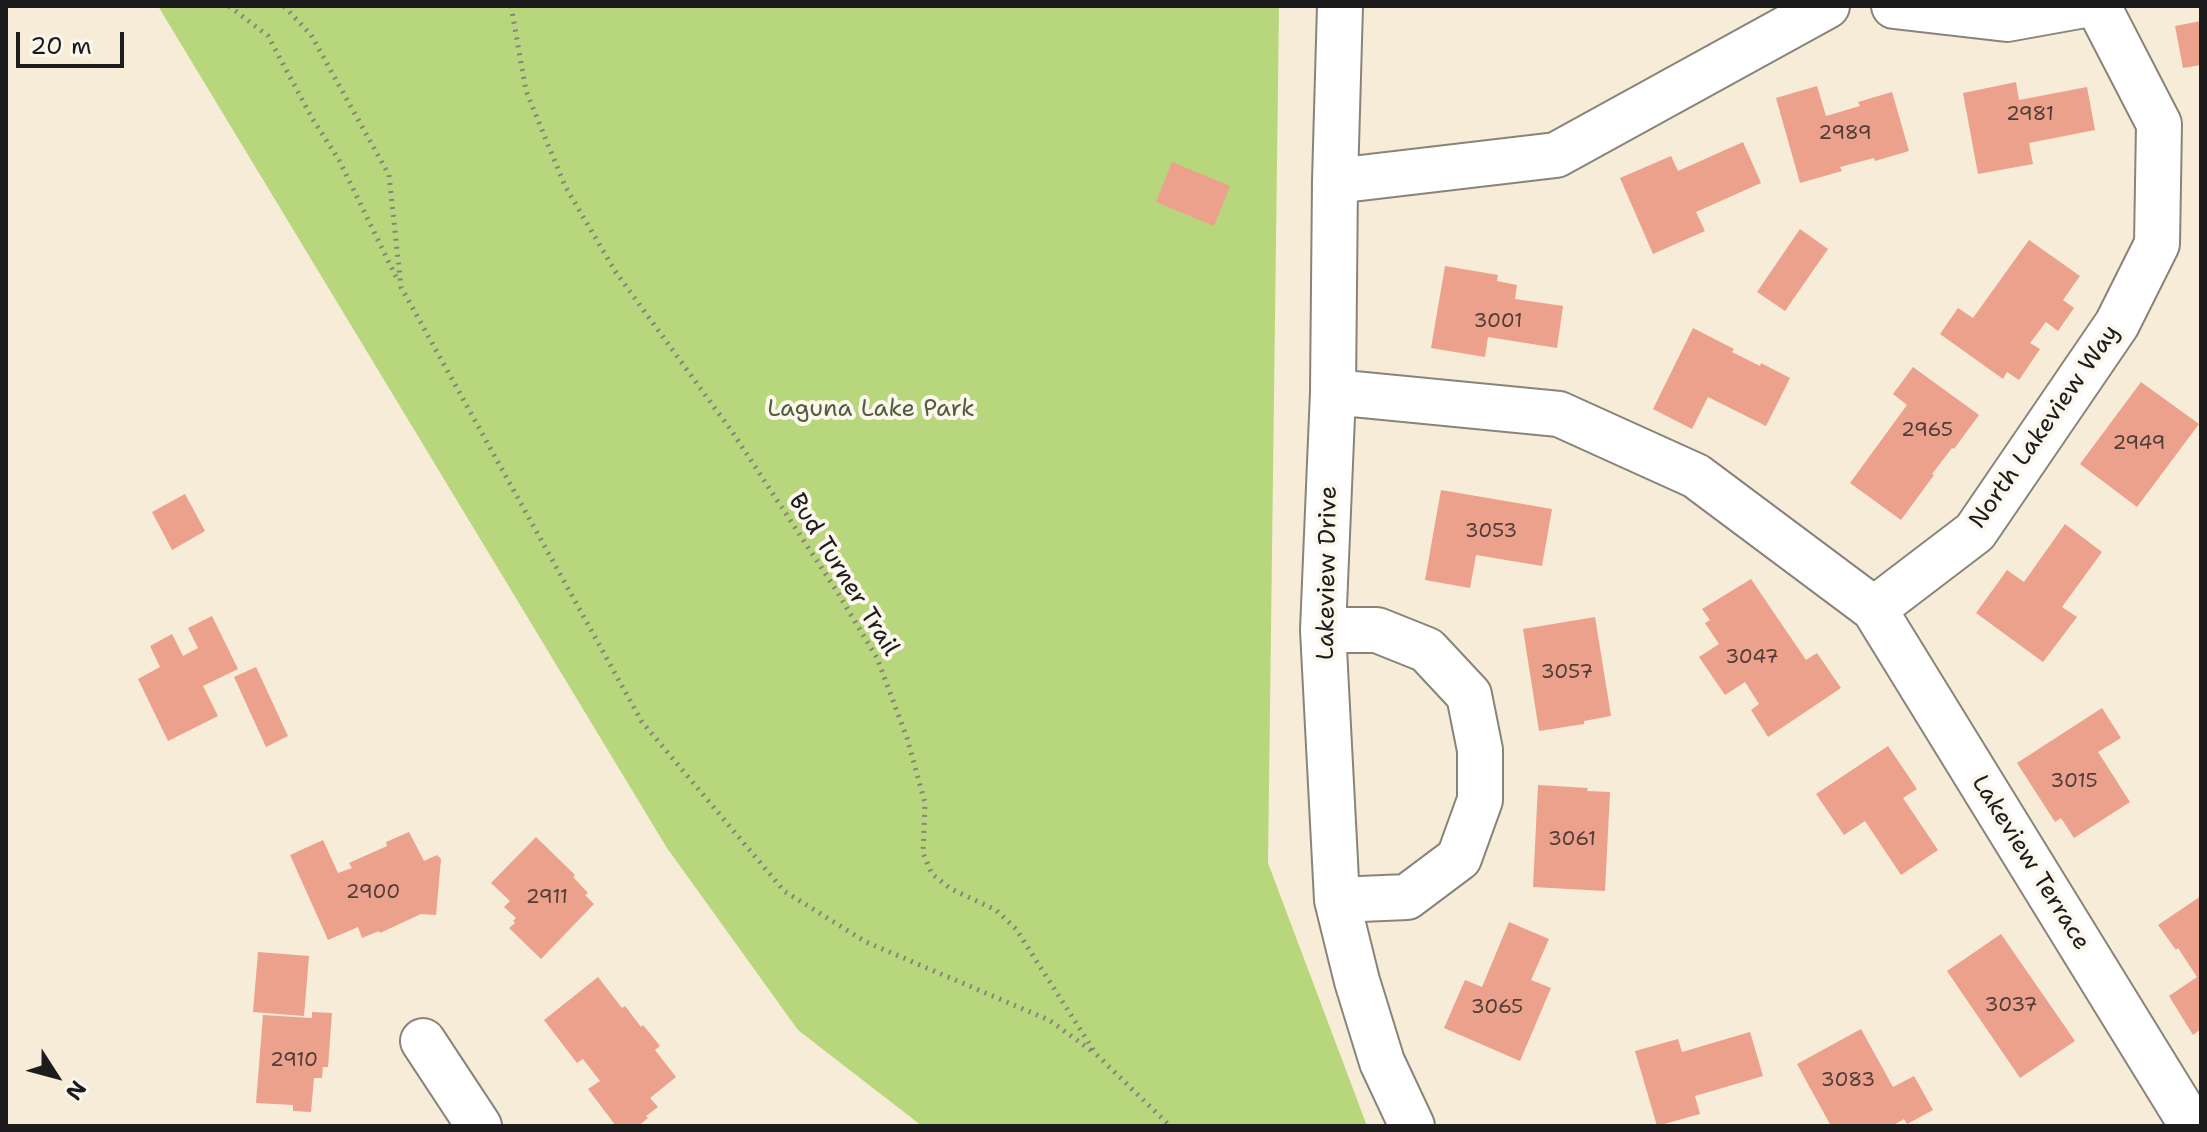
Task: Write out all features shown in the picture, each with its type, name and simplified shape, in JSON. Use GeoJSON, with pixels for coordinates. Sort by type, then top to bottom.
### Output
{"type":"FeatureCollection","features":[{"type":"Feature","properties":{"kind":"street","name":"Lakeview Drive"},"geometry":{"type":"LineString","coordinates":[[1340,6],[1333,392],[1323,630],[1337,900],[1357,981],[1382,1062],[1412,1126]]}},
{"type":"Feature","properties":{"kind":"street"},"geometry":{"type":"LineString","coordinates":[[1335,181],[1556,155],[1827,6]]}},
{"type":"Feature","properties":{"kind":"street"},"geometry":{"type":"LineString","coordinates":[[1894,6],[2007,19],[2079,6]]}},
{"type":"Feature","properties":{"kind":"street","name":"North Lakeview Way"},"geometry":{"type":"LineString","coordinates":[[1874,609],[1975,532],[2117,324],[2157,244],[2159,124],[2098,6]]}},
{"type":"Feature","properties":{"kind":"street"},"geometry":{"type":"LineString","coordinates":[[1333,392],[1559,414],[1696,476],[1874,609]]}},
{"type":"Feature","properties":{"kind":"street","name":"Lakeview Terrace"},"geometry":{"type":"LineString","coordinates":[[1874,609],[2186,1116]]}},
{"type":"Feature","properties":{"kind":"street"},"geometry":{"type":"LineString","coordinates":[[1323,630],[1377,630],[1427,650],[1469,695],[1480,750],[1480,800],[1459,858],[1407,897],[1337,900]]}},
{"type":"Feature","properties":{"kind":"street"},"geometry":{"type":"LineString","coordinates":[[423,1041],[479,1126]]}},
{"type":"Feature","properties":{"kind":"path"},"geometry":{"type":"LineString","coordinates":[[229,6],[268,36],[312,118],[339,160],[401,287],[642,722],[784,891],[866,942],[1049,1020],[1096,1054]]}},
{"type":"Feature","properties":{"kind":"path"},"geometry":{"type":"LineString","coordinates":[[284,6],[311,35],[389,175],[401,287]]}},
{"type":"Feature","properties":{"kind":"path","name":"Bud Turner Trail"},"geometry":{"type":"LineString","coordinates":[[511,6],[526,91],[565,186],[615,271],[733,433],[877,658],[907,738],[925,803],[923,853],[932,874],[951,889],[996,910],[1016,929],[1096,1054],[1170,1126]]}},
{"type":"Feature","properties":{"kind":"green space","name":"Laguna Lake Park"},"geometry":{"type":"Polygon","coordinates":[[[158,6],[1279,6],[1268,863],[1367,1126],[922,1126],[798,1030],[667,848],[158,6]]]}},
{"type":"Feature","properties":{"kind":"building"},"geometry":{"type":"Polygon","coordinates":[[[2201,21],[2201,65],[2183,68],[2175,26],[2201,21]]]}},
{"type":"Feature","properties":{"kind":"building"},"geometry":{"type":"Polygon","coordinates":[[[2016,82],[2019,100],[2087,87],[2095,130],[2029,143],[2033,164],[1978,174],[1963,93],[2016,82]]]}},
{"type":"Feature","properties":{"kind":"building"},"geometry":{"type":"Polygon","coordinates":[[[1817,86],[1826,116],[1892,92],[1909,151],[1840,167],[1842,171],[1800,183],[1776,98],[1817,86]]]}},
{"type":"Feature","properties":{"kind":"building"},"geometry":{"type":"Polygon","coordinates":[[[1743,142],[1761,183],[1696,212],[1705,231],[1653,254],[1620,178],[1671,156],[1678,171],[1743,142]]]}},
{"type":"Feature","properties":{"kind":"building"},"geometry":{"type":"Polygon","coordinates":[[[1172,162],[1230,186],[1214,226],[1156,202],[1172,162]]]}},
{"type":"Feature","properties":{"kind":"building"},"geometry":{"type":"Polygon","coordinates":[[[1800,229],[1828,249],[1785,311],[1757,292],[1800,229]]]}},
{"type":"Feature","properties":{"kind":"building"},"geometry":{"type":"Polygon","coordinates":[[[2029,240],[2080,276],[2063,300],[2074,308],[2058,331],[2046,322],[2030,343],[2040,349],[2019,380],[2007,372],[2003,379],[1940,334],[1958,308],[1973,318],[2029,240]]]}},
{"type":"Feature","properties":{"kind":"building"},"geometry":{"type":"Polygon","coordinates":[[[1445,266],[1498,275],[1497,281],[1517,285],[1515,299],[1563,306],[1557,348],[1488,337],[1485,357],[1431,348],[1445,266]]]}},
{"type":"Feature","properties":{"kind":"building"},"geometry":{"type":"Polygon","coordinates":[[[1693,328],[1734,349],[1732,352],[1790,378],[1766,426],[1708,397],[1692,429],[1653,409],[1693,328]]]}},
{"type":"Feature","properties":{"kind":"building"},"geometry":{"type":"Polygon","coordinates":[[[1913,367],[1979,415],[1932,474],[1901,520],[1850,483],[1907,405],[1893,394],[1913,367]]]}},
{"type":"Feature","properties":{"kind":"building"},"geometry":{"type":"Polygon","coordinates":[[[2141,382],[2199,424],[2137,507],[2080,464],[2141,382]]]}},
{"type":"Feature","properties":{"kind":"building"},"geometry":{"type":"Polygon","coordinates":[[[1441,490],[1552,509],[1542,566],[1476,555],[1470,588],[1425,580],[1441,490]]]}},
{"type":"Feature","properties":{"kind":"building"},"geometry":{"type":"Polygon","coordinates":[[[185,494],[205,531],[172,550],[152,512],[185,494]]]}},
{"type":"Feature","properties":{"kind":"building"},"geometry":{"type":"Polygon","coordinates":[[[2065,524],[2102,552],[2062,607],[2077,617],[2043,662],[1976,613],[2007,570],[2024,582],[2065,524]]]}},
{"type":"Feature","properties":{"kind":"building"},"geometry":{"type":"Polygon","coordinates":[[[1751,579],[1806,660],[1817,653],[1841,688],[1768,737],[1751,710],[1759,704],[1745,682],[1725,695],[1699,657],[1719,644],[1705,623],[1710,620],[1702,609],[1751,579]]]}},
{"type":"Feature","properties":{"kind":"building"},"geometry":{"type":"Polygon","coordinates":[[[212,616],[238,669],[203,686],[218,716],[168,741],[138,679],[160,667],[150,646],[172,634],[183,656],[198,648],[188,628],[212,616]]]}},
{"type":"Feature","properties":{"kind":"building"},"geometry":{"type":"Polygon","coordinates":[[[1595,617],[1611,716],[1539,731],[1523,629],[1595,617]]]}},
{"type":"Feature","properties":{"kind":"building"},"geometry":{"type":"Polygon","coordinates":[[[256,667],[288,736],[266,747],[234,677],[256,667]]]}},
{"type":"Feature","properties":{"kind":"building"},"geometry":{"type":"Polygon","coordinates":[[[2102,708],[2121,738],[2098,752],[2130,802],[2074,838],[2061,818],[2055,822],[2017,763],[2102,708]]]}},
{"type":"Feature","properties":{"kind":"building"},"geometry":{"type":"Polygon","coordinates":[[[1888,746],[1917,789],[1903,798],[1938,850],[1901,875],[1865,821],[1844,835],[1816,794],[1888,746]]]}},
{"type":"Feature","properties":{"kind":"building"},"geometry":{"type":"Polygon","coordinates":[[[1538,785],[1610,792],[1605,891],[1533,887],[1538,785]]]}},
{"type":"Feature","properties":{"kind":"building"},"geometry":{"type":"Polygon","coordinates":[[[409,832],[424,861],[437,855],[441,859],[436,915],[421,914],[362,938],[358,927],[328,940],[290,855],[323,840],[338,873],[352,868],[349,863],[409,832]]]}},
{"type":"Feature","properties":{"kind":"building"},"geometry":{"type":"Polygon","coordinates":[[[536,837],[575,875],[573,877],[594,904],[541,959],[509,928],[516,918],[504,907],[510,901],[491,883],[536,837]]]}},
{"type":"Feature","properties":{"kind":"building"},"geometry":{"type":"Polygon","coordinates":[[[2201,896],[2201,1029],[2193,1035],[2169,996],[2197,977],[2158,925],[2201,896]]]}},
{"type":"Feature","properties":{"kind":"building"},"geometry":{"type":"Polygon","coordinates":[[[1509,922],[1549,939],[1531,980],[1551,988],[1520,1061],[1444,1028],[1465,980],[1482,987],[1509,922]]]}},
{"type":"Feature","properties":{"kind":"building"},"geometry":{"type":"Polygon","coordinates":[[[2001,934],[2075,1041],[2020,1078],[1947,971],[2001,934]]]}},
{"type":"Feature","properties":{"kind":"building"},"geometry":{"type":"Polygon","coordinates":[[[258,952],[309,956],[304,1016],[253,1012],[258,952]]]}},
{"type":"Feature","properties":{"kind":"building"},"geometry":{"type":"Polygon","coordinates":[[[598,977],[622,1008],[625,1006],[660,1046],[655,1050],[676,1077],[650,1098],[658,1107],[638,1126],[616,1126],[588,1089],[600,1081],[583,1059],[577,1063],[544,1020],[598,977]]]}},
{"type":"Feature","properties":{"kind":"building"},"geometry":{"type":"Polygon","coordinates":[[[312,1012],[332,1013],[328,1067],[323,1067],[322,1078],[314,1078],[311,1112],[293,1111],[293,1105],[256,1103],[263,1015],[312,1018],[312,1012]]]}},
{"type":"Feature","properties":{"kind":"building"},"geometry":{"type":"Polygon","coordinates":[[[1861,1029],[1893,1087],[1914,1076],[1933,1110],[1907,1124],[1904,1119],[1892,1126],[1831,1126],[1797,1064],[1861,1029]]]}},
{"type":"Feature","properties":{"kind":"building"},"geometry":{"type":"Polygon","coordinates":[[[1750,1032],[1763,1076],[1695,1096],[1700,1114],[1657,1126],[1635,1051],[1678,1039],[1682,1052],[1750,1032]]]}}]}
